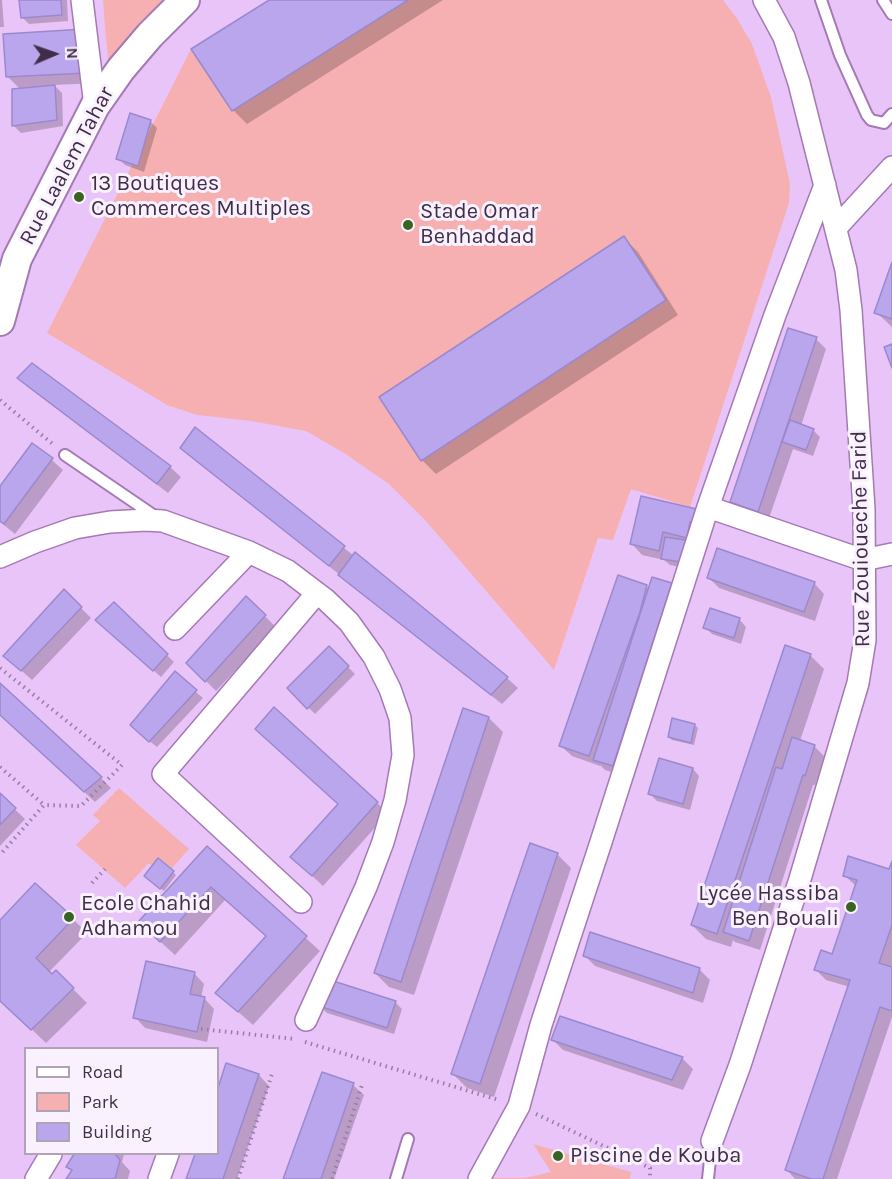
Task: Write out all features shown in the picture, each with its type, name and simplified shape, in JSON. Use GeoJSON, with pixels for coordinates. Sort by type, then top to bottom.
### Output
{"type":"FeatureCollection","features":[{"type":"Feature","properties":{"kind":"main road","name":"Rue Laalem Tahar"},"geometry":{"type":"LineString","coordinates":[[0,321],[8,269],[95,106],[121,69],[150,35],[185,0]]}},
{"type":"Feature","properties":{"kind":"street"},"geometry":{"type":"LineString","coordinates":[[82,0],[95,106]]}},
{"type":"Feature","properties":{"kind":"street","name":"Rue Zouioueche Farid"},"geometry":{"type":"LineString","coordinates":[[712,1141],[740,1065],[800,879],[858,683],[865,640],[864,509],[851,310],[846,270],[799,82],[784,37],[764,0]]}},
{"type":"Feature","properties":{"kind":"street"},"geometry":{"type":"LineString","coordinates":[[836,228],[892,167]]}},
{"type":"Feature","properties":{"kind":"street"},"geometry":{"type":"LineString","coordinates":[[479,1179],[519,1106],[541,1026],[708,507],[775,315],[825,185]]}},
{"type":"Feature","properties":{"kind":"street"},"geometry":{"type":"LineString","coordinates":[[708,507],[863,560],[892,554]]}},
{"type":"Feature","properties":{"kind":"street"},"geometry":{"type":"LineString","coordinates":[[0,557],[75,528],[110,522],[163,521],[249,552],[288,571],[325,599],[349,622],[375,657],[400,718],[403,754],[395,800],[383,842],[366,887],[306,1020]]}},
{"type":"Feature","properties":{"kind":"street"},"geometry":{"type":"LineString","coordinates":[[175,629],[249,552]]}},
{"type":"Feature","properties":{"kind":"street"},"geometry":{"type":"LineString","coordinates":[[301,902],[163,774],[317,593]]}},
{"type":"Feature","properties":{"kind":"street"},"geometry":{"type":"LineString","coordinates":[[36,1179],[50,1155]]}},
{"type":"Feature","properties":{"kind":"street"},"geometry":{"type":"LineString","coordinates":[[159,1179],[168,1155]]}},
{"type":"Feature","properties":{"kind":"lane"},"geometry":{"type":"LineString","coordinates":[[821,0],[840,55],[867,114],[871,120],[884,123],[892,114]]}},
{"type":"Feature","properties":{"kind":"lane"},"geometry":{"type":"LineString","coordinates":[[883,0],[892,14]]}},
{"type":"Feature","properties":{"kind":"lane"},"geometry":{"type":"LineString","coordinates":[[65,455],[163,521]]}},
{"type":"Feature","properties":{"kind":"lane"},"geometry":{"type":"LineString","coordinates":[[396,1179],[408,1138]]}},
{"type":"Feature","properties":{"kind":"lane"},"geometry":{"type":"LineString","coordinates":[[708,1179],[712,1141]]}},
{"type":"Feature","properties":{"kind":"path"},"geometry":{"type":"LineString","coordinates":[[0,400],[65,455]]}},
{"type":"Feature","properties":{"kind":"path"},"geometry":{"type":"LineString","coordinates":[[0,668],[122,765],[81,806],[44,806],[0,767]]}},
{"type":"Feature","properties":{"kind":"path"},"geometry":{"type":"LineString","coordinates":[[0,855],[44,806]]}},
{"type":"Feature","properties":{"kind":"path"},"geometry":{"type":"LineString","coordinates":[[92,883],[105,869]]}},
{"type":"Feature","properties":{"kind":"path"},"geometry":{"type":"LineString","coordinates":[[201,1029],[295,1039],[519,1106],[650,1168],[650,1179]]}},
{"type":"Feature","properties":{"kind":"path"},"geometry":{"type":"LineString","coordinates":[[238,1179],[272,1074]]}},
{"type":"Feature","properties":{"kind":"path"},"geometry":{"type":"LineString","coordinates":[[332,1179],[362,1084]]}},
{"type":"Feature","properties":{"kind":"green space"},"geometry":{"type":"Polygon","coordinates":[[[103,0],[168,0],[109,66],[106,39],[103,0]]]}},
{"type":"Feature","properties":{"kind":"green space"},"geometry":{"type":"Polygon","coordinates":[[[269,0],[723,0],[752,44],[771,97],[790,184],[789,203],[690,507],[631,489],[613,540],[598,538],[554,670],[425,520],[389,484],[344,453],[306,431],[251,421],[197,415],[167,405],[47,333],[191,49],[269,0]]]}},
{"type":"Feature","properties":{"kind":"green space"},"geometry":{"type":"Polygon","coordinates":[[[119,788],[189,849],[164,877],[149,863],[125,888],[76,845],[100,821],[93,815],[119,788]]]}},
{"type":"Feature","properties":{"kind":"green space","name":"Piscine de Kouba"},"geometry":{"type":"Polygon","coordinates":[[[533,1144],[631,1172],[630,1179],[492,1179],[524,1178],[551,1172],[533,1144]]]}},
{"type":"Feature","properties":{"kind":"building"},"geometry":{"type":"Polygon","coordinates":[[[19,0],[61,0],[62,15],[21,18],[19,0]]]}},
{"type":"Feature","properties":{"kind":"building"},"geometry":{"type":"Polygon","coordinates":[[[269,0],[408,0],[232,111],[191,49],[269,0]]]}},
{"type":"Feature","properties":{"kind":"building"},"geometry":{"type":"Polygon","coordinates":[[[85,29],[87,73],[6,77],[3,34],[85,29]]]}},
{"type":"Feature","properties":{"kind":"building"},"geometry":{"type":"Polygon","coordinates":[[[55,85],[57,120],[12,126],[12,89],[55,85]]]}},
{"type":"Feature","properties":{"kind":"building"},"geometry":{"type":"Polygon","coordinates":[[[130,113],[151,120],[138,166],[116,159],[130,113]]]}},
{"type":"Feature","properties":{"kind":"building"},"geometry":{"type":"Polygon","coordinates":[[[624,236],[666,300],[421,461],[379,397],[624,236]]]}},
{"type":"Feature","properties":{"kind":"building"},"geometry":{"type":"Polygon","coordinates":[[[892,262],[892,319],[874,313],[892,262]]]}},
{"type":"Feature","properties":{"kind":"building"},"geometry":{"type":"Polygon","coordinates":[[[788,328],[817,337],[758,512],[730,502],[788,328]]]}},
{"type":"Feature","properties":{"kind":"building"},"geometry":{"type":"Polygon","coordinates":[[[892,344],[892,368],[884,347],[892,344]]]}},
{"type":"Feature","properties":{"kind":"building"},"geometry":{"type":"Polygon","coordinates":[[[32,363],[171,466],[157,484],[17,378],[32,363]]]}},
{"type":"Feature","properties":{"kind":"building"},"geometry":{"type":"Polygon","coordinates":[[[790,420],[814,429],[806,450],[782,442],[790,420]]]}},
{"type":"Feature","properties":{"kind":"building"},"geometry":{"type":"Polygon","coordinates":[[[195,427],[345,546],[329,566],[180,448],[195,427]]]}},
{"type":"Feature","properties":{"kind":"building"},"geometry":{"type":"Polygon","coordinates":[[[32,443],[53,458],[4,524],[0,521],[0,486],[32,443]]]}},
{"type":"Feature","properties":{"kind":"building"},"geometry":{"type":"Polygon","coordinates":[[[641,496],[701,510],[698,524],[690,522],[687,538],[663,532],[659,551],[630,544],[641,496]]]}},
{"type":"Feature","properties":{"kind":"building"},"geometry":{"type":"Polygon","coordinates":[[[665,537],[692,541],[688,563],[661,559],[665,537]]]}},
{"type":"Feature","properties":{"kind":"building"},"geometry":{"type":"Polygon","coordinates":[[[717,548],[815,582],[804,612],[707,578],[717,548]]]}},
{"type":"Feature","properties":{"kind":"building"},"geometry":{"type":"Polygon","coordinates":[[[355,552],[508,677],[491,695],[338,575],[355,552]]]}},
{"type":"Feature","properties":{"kind":"building"},"geometry":{"type":"Polygon","coordinates":[[[618,575],[647,585],[640,612],[589,756],[559,746],[618,575]]]}},
{"type":"Feature","properties":{"kind":"building"},"geometry":{"type":"Polygon","coordinates":[[[652,577],[672,583],[613,766],[593,760],[652,577]]]}},
{"type":"Feature","properties":{"kind":"building"},"geometry":{"type":"Polygon","coordinates":[[[64,589],[82,607],[21,671],[3,656],[64,589]]]}},
{"type":"Feature","properties":{"kind":"building"},"geometry":{"type":"Polygon","coordinates":[[[246,596],[266,615],[205,682],[186,663],[246,596]]]}},
{"type":"Feature","properties":{"kind":"building"},"geometry":{"type":"Polygon","coordinates":[[[114,602],[168,654],[153,671],[95,620],[114,602]]]}},
{"type":"Feature","properties":{"kind":"building"},"geometry":{"type":"Polygon","coordinates":[[[710,608],[740,618],[734,638],[703,628],[710,608]]]}},
{"type":"Feature","properties":{"kind":"building"},"geometry":{"type":"Polygon","coordinates":[[[785,645],[811,654],[717,934],[691,925],[785,645]]]}},
{"type":"Feature","properties":{"kind":"building"},"geometry":{"type":"Polygon","coordinates":[[[329,646],[349,666],[307,709],[287,688],[329,646]]]}},
{"type":"Feature","properties":{"kind":"building"},"geometry":{"type":"Polygon","coordinates":[[[175,671],[197,690],[149,742],[130,725],[175,671]]]}},
{"type":"Feature","properties":{"kind":"building"},"geometry":{"type":"Polygon","coordinates":[[[0,683],[102,777],[84,792],[0,715],[0,683]]]}},
{"type":"Feature","properties":{"kind":"building"},"geometry":{"type":"Polygon","coordinates":[[[274,707],[378,802],[312,876],[290,857],[338,804],[255,729],[274,707]]]}},
{"type":"Feature","properties":{"kind":"building"},"geometry":{"type":"Polygon","coordinates":[[[463,708],[489,717],[401,982],[374,973],[463,708]]]}},
{"type":"Feature","properties":{"kind":"building"},"geometry":{"type":"Polygon","coordinates":[[[672,718],[695,724],[691,743],[668,737],[672,718]]]}},
{"type":"Feature","properties":{"kind":"building"},"geometry":{"type":"Polygon","coordinates":[[[792,737],[815,745],[749,941],[723,932],[776,767],[782,769],[792,737]]]}},
{"type":"Feature","properties":{"kind":"building"},"geometry":{"type":"Polygon","coordinates":[[[659,758],[693,768],[683,804],[648,794],[659,758]]]}},
{"type":"Feature","properties":{"kind":"building"},"geometry":{"type":"Polygon","coordinates":[[[0,793],[16,808],[0,825],[0,793]]]}},
{"type":"Feature","properties":{"kind":"building"},"geometry":{"type":"Polygon","coordinates":[[[530,843],[558,853],[480,1084],[451,1074],[530,843]]]}},
{"type":"Feature","properties":{"kind":"building"},"geometry":{"type":"Polygon","coordinates":[[[207,846],[307,936],[238,1012],[215,993],[266,936],[211,887],[160,942],[138,922],[207,846]]]}},
{"type":"Feature","properties":{"kind":"building"},"geometry":{"type":"Polygon","coordinates":[[[848,856],[889,869],[892,861],[892,925],[879,963],[892,967],[892,1011],[880,1007],[823,1179],[811,1179],[785,1170],[850,980],[814,970],[821,950],[832,954],[857,880],[843,876],[848,856]]]}},
{"type":"Feature","properties":{"kind":"building"},"geometry":{"type":"Polygon","coordinates":[[[158,858],[174,871],[160,889],[144,876],[158,858]]]}},
{"type":"Feature","properties":{"kind":"building"},"geometry":{"type":"Polygon","coordinates":[[[35,883],[74,918],[36,958],[52,974],[56,970],[74,988],[31,1030],[0,1001],[0,920],[35,883]]]}},
{"type":"Feature","properties":{"kind":"building"},"geometry":{"type":"Polygon","coordinates":[[[590,932],[700,968],[693,993],[583,956],[590,932]]]}},
{"type":"Feature","properties":{"kind":"building"},"geometry":{"type":"Polygon","coordinates":[[[146,961],[195,972],[190,994],[205,997],[197,1032],[133,1018],[146,961]]]}},
{"type":"Feature","properties":{"kind":"building"},"geometry":{"type":"Polygon","coordinates":[[[327,979],[396,1001],[387,1028],[319,1006],[327,979]]]}},
{"type":"Feature","properties":{"kind":"building"},"geometry":{"type":"Polygon","coordinates":[[[560,1016],[683,1057],[672,1080],[551,1040],[560,1016]]]}},
{"type":"Feature","properties":{"kind":"building"},"geometry":{"type":"Polygon","coordinates":[[[226,1063],[259,1074],[223,1179],[186,1179],[195,1155],[219,1155],[219,1085],[226,1063]]]}},
{"type":"Feature","properties":{"kind":"building"},"geometry":{"type":"Polygon","coordinates":[[[322,1072],[354,1083],[321,1179],[283,1179],[322,1072]]]}},
{"type":"Feature","properties":{"kind":"building"},"geometry":{"type":"Polygon","coordinates":[[[73,1155],[116,1155],[120,1160],[115,1179],[66,1179],[72,1170],[66,1167],[73,1155]]]}},
{"type":"Feature","properties":{"kind":"place","name":"13 Boutiques Commerces Multiples"},"geometry":{"type":"Point","coordinates":[79,197]}},
{"type":"Feature","properties":{"kind":"place","name":"Stade Omar Benhaddad"},"geometry":{"type":"Point","coordinates":[408,225]}},
{"type":"Feature","properties":{"kind":"place","name":"Lycée Hassiba Ben Bouali"},"geometry":{"type":"Point","coordinates":[851,907]}},
{"type":"Feature","properties":{"kind":"place","name":"Ecole Chahid Adhamou"},"geometry":{"type":"Point","coordinates":[69,917]}},
{"type":"Feature","properties":{"kind":"place","name":"Piscine de Kouba"},"geometry":{"type":"Point","coordinates":[558,1156]}}]}
